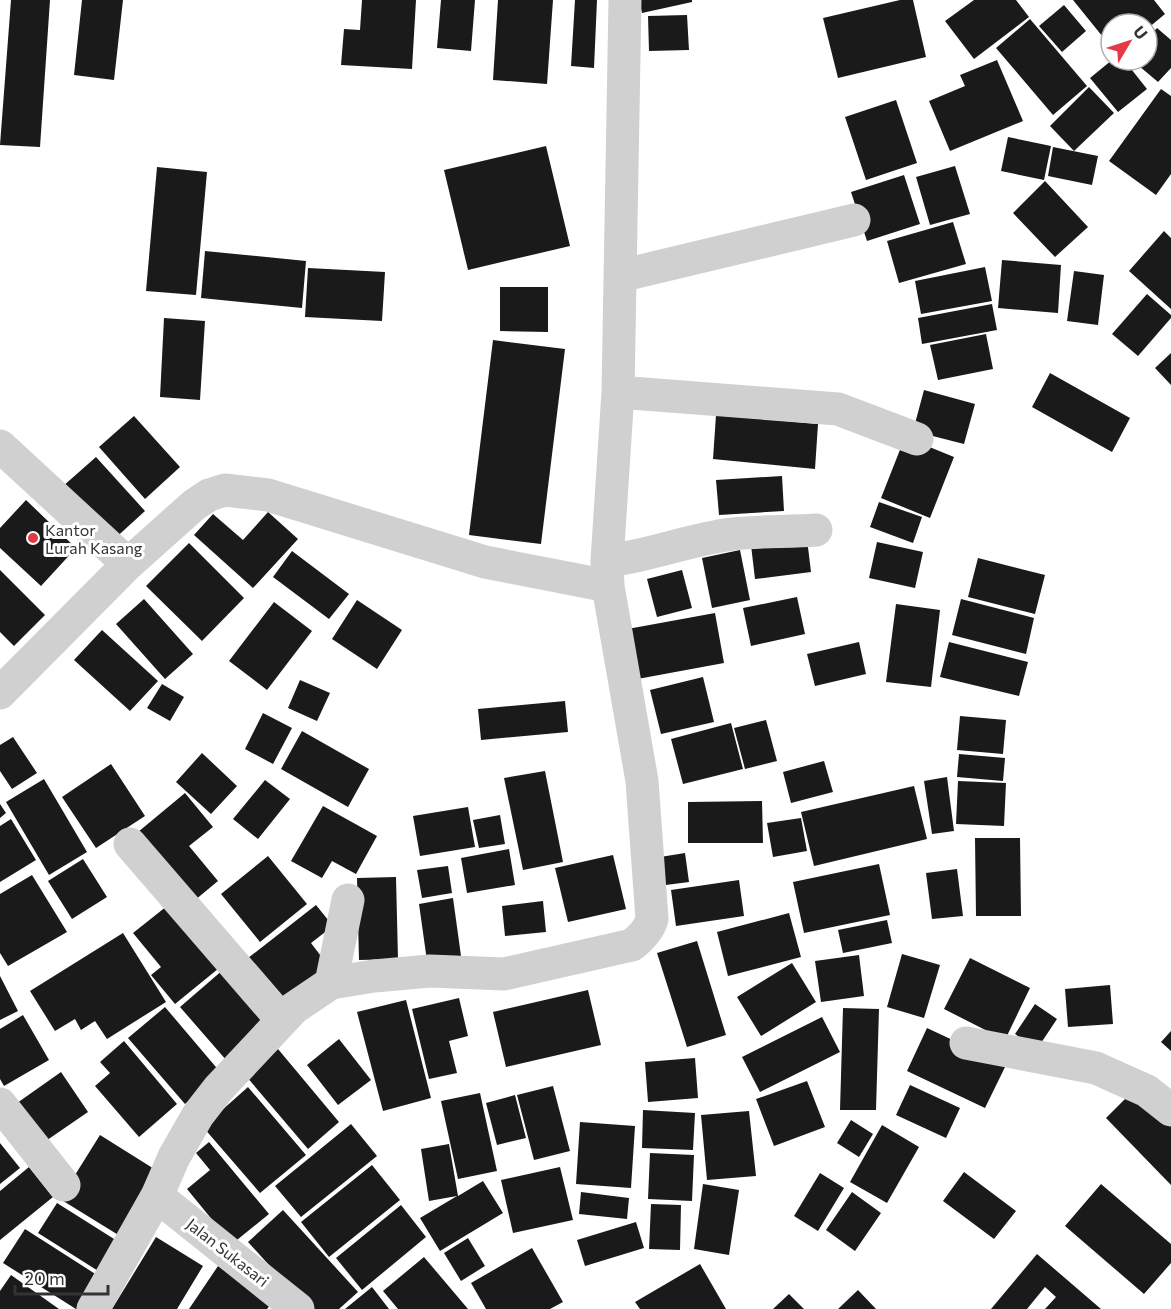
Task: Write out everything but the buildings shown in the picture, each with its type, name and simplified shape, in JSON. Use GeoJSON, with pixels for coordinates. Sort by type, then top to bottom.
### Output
{"type":"FeatureCollection","features":[{"type":"Feature","properties":{"kind":"street"},"geometry":{"type":"LineString","coordinates":[[93,1309],[157,1196],[174,1157],[198,1115],[219,1088],[294,1008],[331,983],[374,976],[430,972],[504,974],[632,945],[650,926],[652,919],[642,781],[608,573],[618,392],[625,0]]}},
{"type":"Feature","properties":{"kind":"street"},"geometry":{"type":"LineString","coordinates":[[620,276],[854,220]]}},
{"type":"Feature","properties":{"kind":"street"},"geometry":{"type":"LineString","coordinates":[[618,392],[838,409],[916,439]]}},
{"type":"Feature","properties":{"kind":"street"},"geometry":{"type":"LineString","coordinates":[[0,446],[128,564]]}},
{"type":"Feature","properties":{"kind":"street"},"geometry":{"type":"LineString","coordinates":[[0,693],[128,564],[194,505],[209,495],[225,490],[268,495],[485,562],[608,573],[633,558],[732,534],[816,530]]}},
{"type":"Feature","properties":{"kind":"street"},"geometry":{"type":"LineString","coordinates":[[130,844],[282,1020]]}},
{"type":"Feature","properties":{"kind":"street"},"geometry":{"type":"LineString","coordinates":[[331,983],[348,900]]}},
{"type":"Feature","properties":{"kind":"street"},"geometry":{"type":"LineString","coordinates":[[966,1043],[1096,1068],[1148,1091],[1171,1110]]}},
{"type":"Feature","properties":{"kind":"street"},"geometry":{"type":"LineString","coordinates":[[0,1104],[64,1185]]}},
{"type":"Feature","properties":{"kind":"street","name":"Jalan Sukasari"},"geometry":{"type":"LineString","coordinates":[[157,1196],[298,1309]]}},
{"type":"Feature","properties":{"kind":"place","name":"Kantor Lurah Kasang"},"geometry":{"type":"Point","coordinates":[33,538]}}]}
